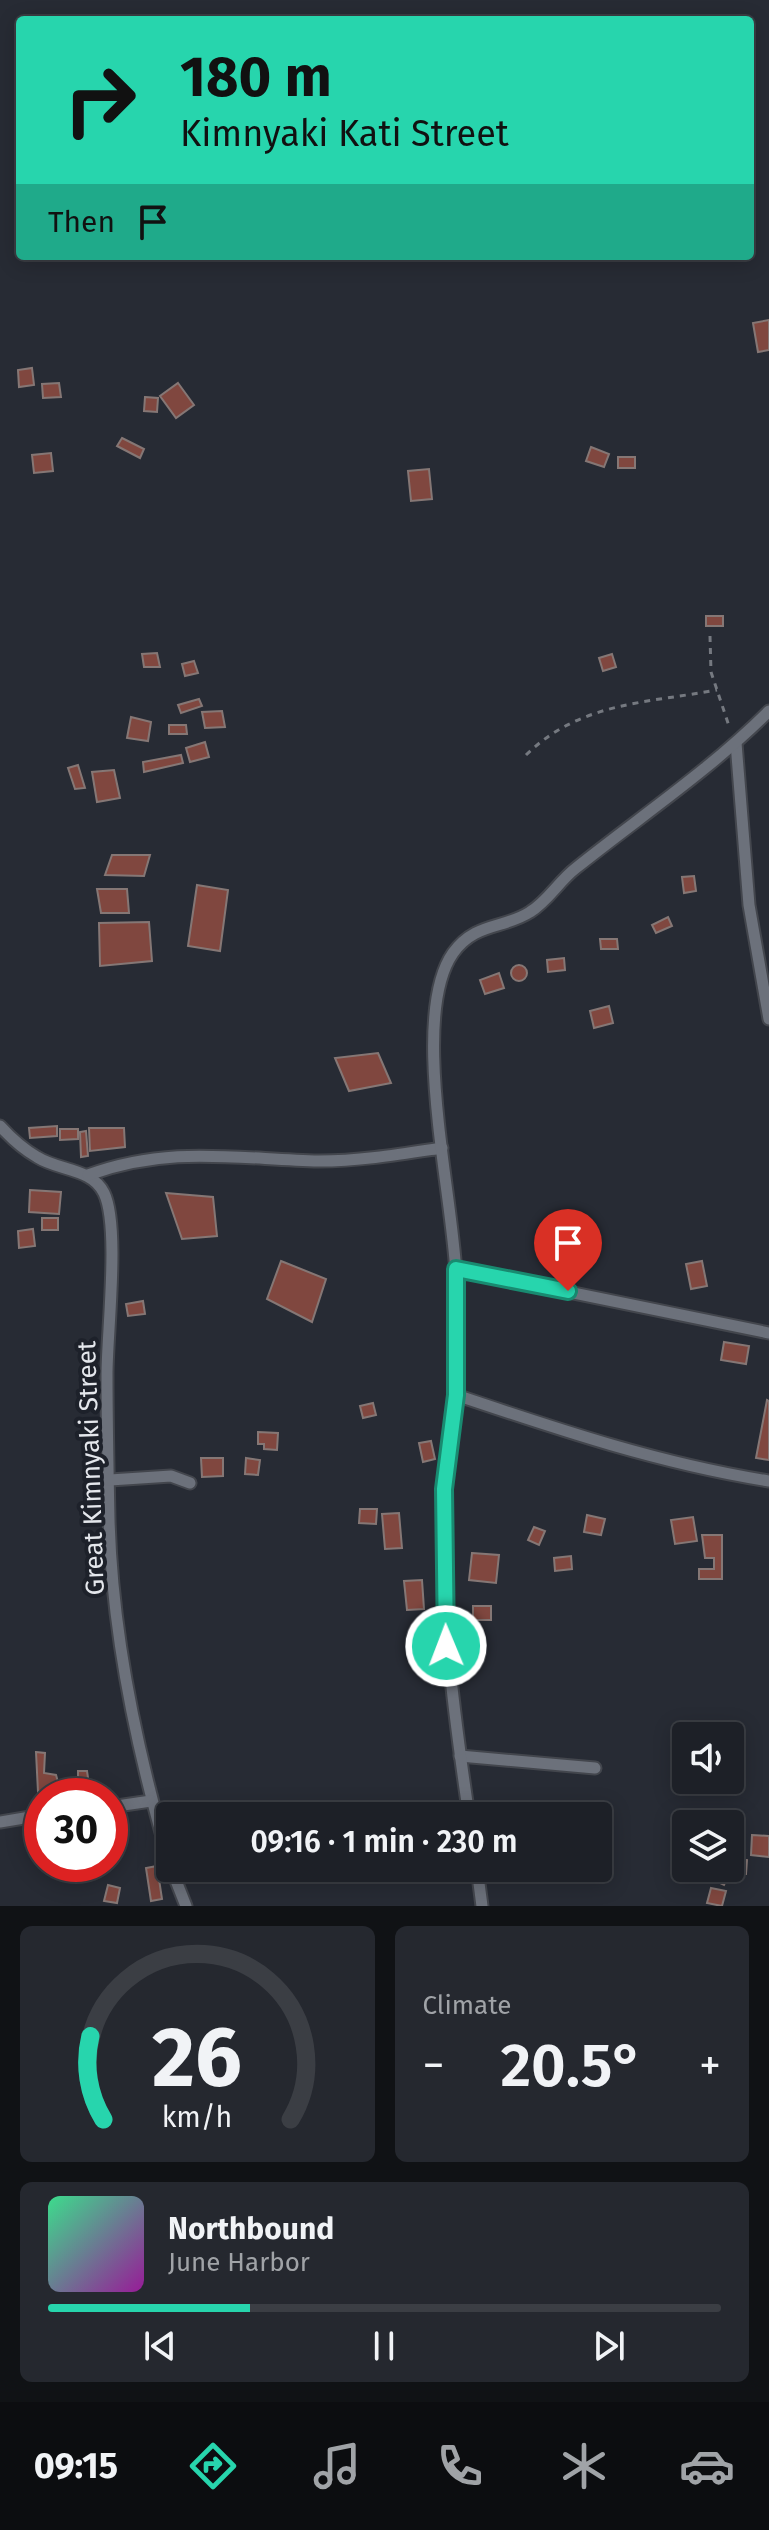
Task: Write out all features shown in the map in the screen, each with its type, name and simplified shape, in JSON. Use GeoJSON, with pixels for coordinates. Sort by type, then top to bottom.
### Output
{"type":"FeatureCollection","features":[{"type":"Feature","properties":{"kind":"street"},"geometry":{"type":"LineString","coordinates":[[467,1802],[446,1646],[444,1489],[456,1395],[456,1269],[442,1148],[433,1015],[441,976],[451,956],[472,935],[537,907],[571,871],[736,743],[769,711]]}},
{"type":"Feature","properties":{"kind":"street"},"geometry":{"type":"LineString","coordinates":[[736,743],[749,905],[769,1019]]}},
{"type":"Feature","properties":{"kind":"street"},"geometry":{"type":"LineString","coordinates":[[0,1126],[36,1157],[57,1168],[88,1175],[120,1163],[208,1153],[321,1161],[442,1148]]}},
{"type":"Feature","properties":{"kind":"street","name":"Great Kimnyaki Street"},"geometry":{"type":"LineString","coordinates":[[88,1175],[103,1191],[108,1209],[112,1564],[129,1698],[156,1817]]}},
{"type":"Feature","properties":{"kind":"street"},"geometry":{"type":"LineString","coordinates":[[456,1269],[769,1333]]}},
{"type":"Feature","properties":{"kind":"street"},"geometry":{"type":"LineString","coordinates":[[456,1395],[638,1455],[699,1470],[769,1481]]}},
{"type":"Feature","properties":{"kind":"street"},"geometry":{"type":"LineString","coordinates":[[110,1480],[164,1476],[190,1483]]}},
{"type":"Feature","properties":{"kind":"street"},"geometry":{"type":"LineString","coordinates":[[460,1756],[595,1768]]}},
{"type":"Feature","properties":{"kind":"street"},"geometry":{"type":"LineString","coordinates":[[128,1804],[151,1801]]}},
{"type":"Feature","properties":{"kind":"street"},"geometry":{"type":"LineString","coordinates":[[0,1822],[24,1818]]}},
{"type":"Feature","properties":{"kind":"street","name":"Great Kimnyaki Street"},"geometry":{"type":"LineString","coordinates":[[177,1882],[186,1906]]}},
{"type":"Feature","properties":{"kind":"street"},"geometry":{"type":"LineString","coordinates":[[479,1882],[482,1906]]}},
{"type":"Feature","properties":{"kind":"path"},"geometry":{"type":"LineString","coordinates":[[710,636],[710,663],[736,743]]}},
{"type":"Feature","properties":{"kind":"path"},"geometry":{"type":"LineString","coordinates":[[526,755],[557,728],[588,714],[717,690]]}},
{"type":"Feature","properties":{"kind":"building"},"geometry":{"type":"Polygon","coordinates":[[[769,320],[769,350],[758,352],[753,323],[769,320]]]}},
{"type":"Feature","properties":{"kind":"building"},"geometry":{"type":"Polygon","coordinates":[[[32,368],[34,385],[19,387],[18,370],[32,368]]]}},
{"type":"Feature","properties":{"kind":"building"},"geometry":{"type":"Polygon","coordinates":[[[59,383],[61,397],[43,398],[42,384],[59,383]]]}},
{"type":"Feature","properties":{"kind":"building"},"geometry":{"type":"Polygon","coordinates":[[[178,383],[194,405],[176,418],[160,396],[178,383]]]}},
{"type":"Feature","properties":{"kind":"building"},"geometry":{"type":"Polygon","coordinates":[[[145,397],[158,398],[157,412],[144,411],[145,397]]]}},
{"type":"Feature","properties":{"kind":"building"},"geometry":{"type":"Polygon","coordinates":[[[122,438],[144,449],[140,458],[117,446],[122,438]]]}},
{"type":"Feature","properties":{"kind":"building"},"geometry":{"type":"Polygon","coordinates":[[[591,447],[609,454],[604,467],[586,461],[591,447]]]}},
{"type":"Feature","properties":{"kind":"building"},"geometry":{"type":"Polygon","coordinates":[[[51,453],[53,471],[34,473],[32,455],[51,453]]]}},
{"type":"Feature","properties":{"kind":"building"},"geometry":{"type":"Polygon","coordinates":[[[618,457],[635,457],[635,468],[618,468],[618,457]]]}},
{"type":"Feature","properties":{"kind":"building"},"geometry":{"type":"Polygon","coordinates":[[[429,469],[432,499],[411,501],[408,471],[429,469]]]}},
{"type":"Feature","properties":{"kind":"building"},"geometry":{"type":"Polygon","coordinates":[[[706,616],[723,616],[723,626],[706,626],[706,616]]]}},
{"type":"Feature","properties":{"kind":"building"},"geometry":{"type":"Polygon","coordinates":[[[157,653],[160,667],[144,667],[142,654],[157,653]]]}},
{"type":"Feature","properties":{"kind":"building"},"geometry":{"type":"Polygon","coordinates":[[[612,654],[616,667],[603,671],[599,658],[612,654]]]}},
{"type":"Feature","properties":{"kind":"building"},"geometry":{"type":"Polygon","coordinates":[[[194,661],[198,673],[185,676],[182,664],[194,661]]]}},
{"type":"Feature","properties":{"kind":"building"},"geometry":{"type":"Polygon","coordinates":[[[199,699],[202,706],[181,713],[178,705],[199,699]]]}},
{"type":"Feature","properties":{"kind":"building"},"geometry":{"type":"Polygon","coordinates":[[[222,711],[225,727],[205,728],[202,712],[222,711]]]}},
{"type":"Feature","properties":{"kind":"building"},"geometry":{"type":"Polygon","coordinates":[[[131,717],[151,722],[148,741],[127,738],[131,717]]]}},
{"type":"Feature","properties":{"kind":"building"},"geometry":{"type":"Polygon","coordinates":[[[169,725],[186,725],[187,734],[169,734],[169,725]]]}},
{"type":"Feature","properties":{"kind":"building"},"geometry":{"type":"Polygon","coordinates":[[[205,742],[209,757],[190,762],[186,748],[205,742]]]}},
{"type":"Feature","properties":{"kind":"building"},"geometry":{"type":"Polygon","coordinates":[[[181,755],[183,763],[144,772],[143,762],[181,755]]]}},
{"type":"Feature","properties":{"kind":"building"},"geometry":{"type":"Polygon","coordinates":[[[78,765],[85,788],[75,789],[68,768],[78,765]]]}},
{"type":"Feature","properties":{"kind":"building"},"geometry":{"type":"Polygon","coordinates":[[[114,770],[120,798],[97,802],[92,772],[114,770]]]}},
{"type":"Feature","properties":{"kind":"building"},"geometry":{"type":"Polygon","coordinates":[[[112,855],[150,855],[144,876],[105,875],[112,855]]]}},
{"type":"Feature","properties":{"kind":"building"},"geometry":{"type":"Polygon","coordinates":[[[694,876],[696,891],[684,893],[682,877],[694,876]]]}},
{"type":"Feature","properties":{"kind":"building"},"geometry":{"type":"Polygon","coordinates":[[[197,885],[228,890],[220,951],[188,946],[197,885]]]}},
{"type":"Feature","properties":{"kind":"building"},"geometry":{"type":"Polygon","coordinates":[[[97,889],[127,889],[129,913],[101,913],[97,889]]]}},
{"type":"Feature","properties":{"kind":"building"},"geometry":{"type":"Polygon","coordinates":[[[668,917],[672,926],[656,933],[652,925],[668,917]]]}},
{"type":"Feature","properties":{"kind":"building"},"geometry":{"type":"Polygon","coordinates":[[[149,922],[152,961],[100,966],[99,923],[149,922]]]}},
{"type":"Feature","properties":{"kind":"building"},"geometry":{"type":"Polygon","coordinates":[[[600,939],[617,939],[618,949],[601,949],[600,939]]]}},
{"type":"Feature","properties":{"kind":"building"},"geometry":{"type":"Polygon","coordinates":[[[564,958],[565,970],[548,972],[547,960],[564,958]]]}},
{"type":"Feature","properties":{"kind":"building"},"geometry":{"type":"Polygon","coordinates":[[[519,965],[527,973],[519,981],[511,973],[519,965]]]}},
{"type":"Feature","properties":{"kind":"building"},"geometry":{"type":"Polygon","coordinates":[[[499,973],[504,988],[485,994],[480,980],[499,973]]]}},
{"type":"Feature","properties":{"kind":"building"},"geometry":{"type":"Polygon","coordinates":[[[609,1006],[613,1023],[594,1028],[590,1011],[609,1006]]]}},
{"type":"Feature","properties":{"kind":"building"},"geometry":{"type":"Polygon","coordinates":[[[378,1053],[391,1083],[349,1091],[335,1058],[378,1053]]]}},
{"type":"Feature","properties":{"kind":"building"},"geometry":{"type":"Polygon","coordinates":[[[57,1126],[57,1136],[30,1138],[29,1128],[57,1126]]]}},
{"type":"Feature","properties":{"kind":"building"},"geometry":{"type":"Polygon","coordinates":[[[89,1128],[124,1128],[125,1147],[90,1151],[89,1128]]]}},
{"type":"Feature","properties":{"kind":"building"},"geometry":{"type":"Polygon","coordinates":[[[60,1129],[78,1129],[78,1139],[60,1140],[60,1129]]]}},
{"type":"Feature","properties":{"kind":"building"},"geometry":{"type":"Polygon","coordinates":[[[86,1131],[88,1156],[81,1157],[80,1132],[86,1131]]]}},
{"type":"Feature","properties":{"kind":"building"},"geometry":{"type":"Polygon","coordinates":[[[30,1190],[61,1192],[59,1214],[29,1212],[30,1190]]]}},
{"type":"Feature","properties":{"kind":"building"},"geometry":{"type":"Polygon","coordinates":[[[166,1193],[213,1197],[217,1236],[182,1239],[166,1193]]]}},
{"type":"Feature","properties":{"kind":"building"},"geometry":{"type":"Polygon","coordinates":[[[42,1218],[58,1218],[58,1230],[42,1230],[42,1218]]]}},
{"type":"Feature","properties":{"kind":"building"},"geometry":{"type":"Polygon","coordinates":[[[33,1229],[35,1246],[19,1248],[18,1231],[33,1229]]]}},
{"type":"Feature","properties":{"kind":"building"},"geometry":{"type":"Polygon","coordinates":[[[281,1261],[326,1279],[312,1322],[267,1299],[281,1261]]]}},
{"type":"Feature","properties":{"kind":"building"},"geometry":{"type":"Polygon","coordinates":[[[702,1261],[707,1286],[691,1289],[686,1264],[702,1261]]]}},
{"type":"Feature","properties":{"kind":"building"},"geometry":{"type":"Polygon","coordinates":[[[143,1301],[145,1314],[128,1316],[126,1304],[143,1301]]]}},
{"type":"Feature","properties":{"kind":"building"},"geometry":{"type":"Polygon","coordinates":[[[724,1342],[749,1346],[746,1364],[721,1360],[724,1342]]]}},
{"type":"Feature","properties":{"kind":"building"},"geometry":{"type":"Polygon","coordinates":[[[769,1401],[769,1460],[756,1458],[769,1401]]]}},
{"type":"Feature","properties":{"kind":"building"},"geometry":{"type":"Polygon","coordinates":[[[373,1403],[376,1415],[363,1418],[360,1406],[373,1403]]]}},
{"type":"Feature","properties":{"kind":"building"},"geometry":{"type":"Polygon","coordinates":[[[258,1432],[278,1433],[277,1450],[264,1449],[264,1444],[258,1444],[258,1432]]]}},
{"type":"Feature","properties":{"kind":"building"},"geometry":{"type":"Polygon","coordinates":[[[102,1436],[105,1457],[91,1458],[88,1438],[102,1436]]]}},
{"type":"Feature","properties":{"kind":"building"},"geometry":{"type":"Polygon","coordinates":[[[431,1441],[435,1459],[423,1462],[419,1443],[431,1441]]]}},
{"type":"Feature","properties":{"kind":"building"},"geometry":{"type":"Polygon","coordinates":[[[201,1458],[223,1458],[223,1476],[202,1477],[201,1458]]]}},
{"type":"Feature","properties":{"kind":"building"},"geometry":{"type":"Polygon","coordinates":[[[246,1458],[260,1460],[258,1475],[245,1474],[246,1458]]]}},
{"type":"Feature","properties":{"kind":"building"},"geometry":{"type":"Polygon","coordinates":[[[360,1509],[377,1509],[376,1524],[359,1523],[360,1509]]]}},
{"type":"Feature","properties":{"kind":"building"},"geometry":{"type":"Polygon","coordinates":[[[399,1513],[402,1548],[385,1549],[382,1514],[399,1513]]]}},
{"type":"Feature","properties":{"kind":"building"},"geometry":{"type":"Polygon","coordinates":[[[587,1515],[605,1519],[601,1535],[584,1532],[587,1515]]]}},
{"type":"Feature","properties":{"kind":"building"},"geometry":{"type":"Polygon","coordinates":[[[693,1517],[697,1541],[675,1544],[671,1520],[693,1517]]]}},
{"type":"Feature","properties":{"kind":"building"},"geometry":{"type":"Polygon","coordinates":[[[534,1527],[545,1531],[539,1545],[528,1540],[534,1527]]]}},
{"type":"Feature","properties":{"kind":"building"},"geometry":{"type":"Polygon","coordinates":[[[702,1535],[722,1535],[722,1579],[699,1579],[699,1569],[714,1569],[714,1558],[705,1558],[702,1535]]]}},
{"type":"Feature","properties":{"kind":"building"},"geometry":{"type":"Polygon","coordinates":[[[472,1553],[499,1555],[496,1583],[469,1580],[472,1553]]]}},
{"type":"Feature","properties":{"kind":"building"},"geometry":{"type":"Polygon","coordinates":[[[571,1556],[572,1569],[555,1571],[554,1558],[571,1556]]]}},
{"type":"Feature","properties":{"kind":"building"},"geometry":{"type":"Polygon","coordinates":[[[422,1580],[424,1609],[407,1610],[404,1581],[422,1580]]]}},
{"type":"Feature","properties":{"kind":"building"},"geometry":{"type":"Polygon","coordinates":[[[473,1606],[491,1606],[491,1620],[473,1620],[473,1606]]]}},
{"type":"Feature","properties":{"kind":"building"},"geometry":{"type":"Polygon","coordinates":[[[36,1752],[45,1753],[44,1773],[56,1775],[57,1778],[37,1778],[36,1752]]]}},
{"type":"Feature","properties":{"kind":"building"},"geometry":{"type":"Polygon","coordinates":[[[78,1771],[87,1771],[88,1778],[78,1778],[78,1771]]]}},
{"type":"Feature","properties":{"kind":"building"},"geometry":{"type":"Polygon","coordinates":[[[752,1835],[769,1836],[769,1857],[751,1855],[752,1835]]]}},
{"type":"Feature","properties":{"kind":"building"},"geometry":{"type":"Polygon","coordinates":[[[156,1866],[156,1882],[159,1882],[162,1899],[151,1901],[146,1868],[156,1866]]]}},
{"type":"Feature","properties":{"kind":"building"},"geometry":{"type":"Polygon","coordinates":[[[108,1885],[120,1888],[117,1903],[104,1901],[108,1885]]]}},
{"type":"Feature","properties":{"kind":"building"},"geometry":{"type":"Polygon","coordinates":[[[711,1888],[726,1891],[722,1906],[707,1903],[711,1888]]]}},
{"type":"Feature","properties":{"kind":"route"},"geometry":{"type":"LineString","coordinates":[[446,1646],[444,1489],[456,1395],[456,1269],[568,1291]]}}]}
